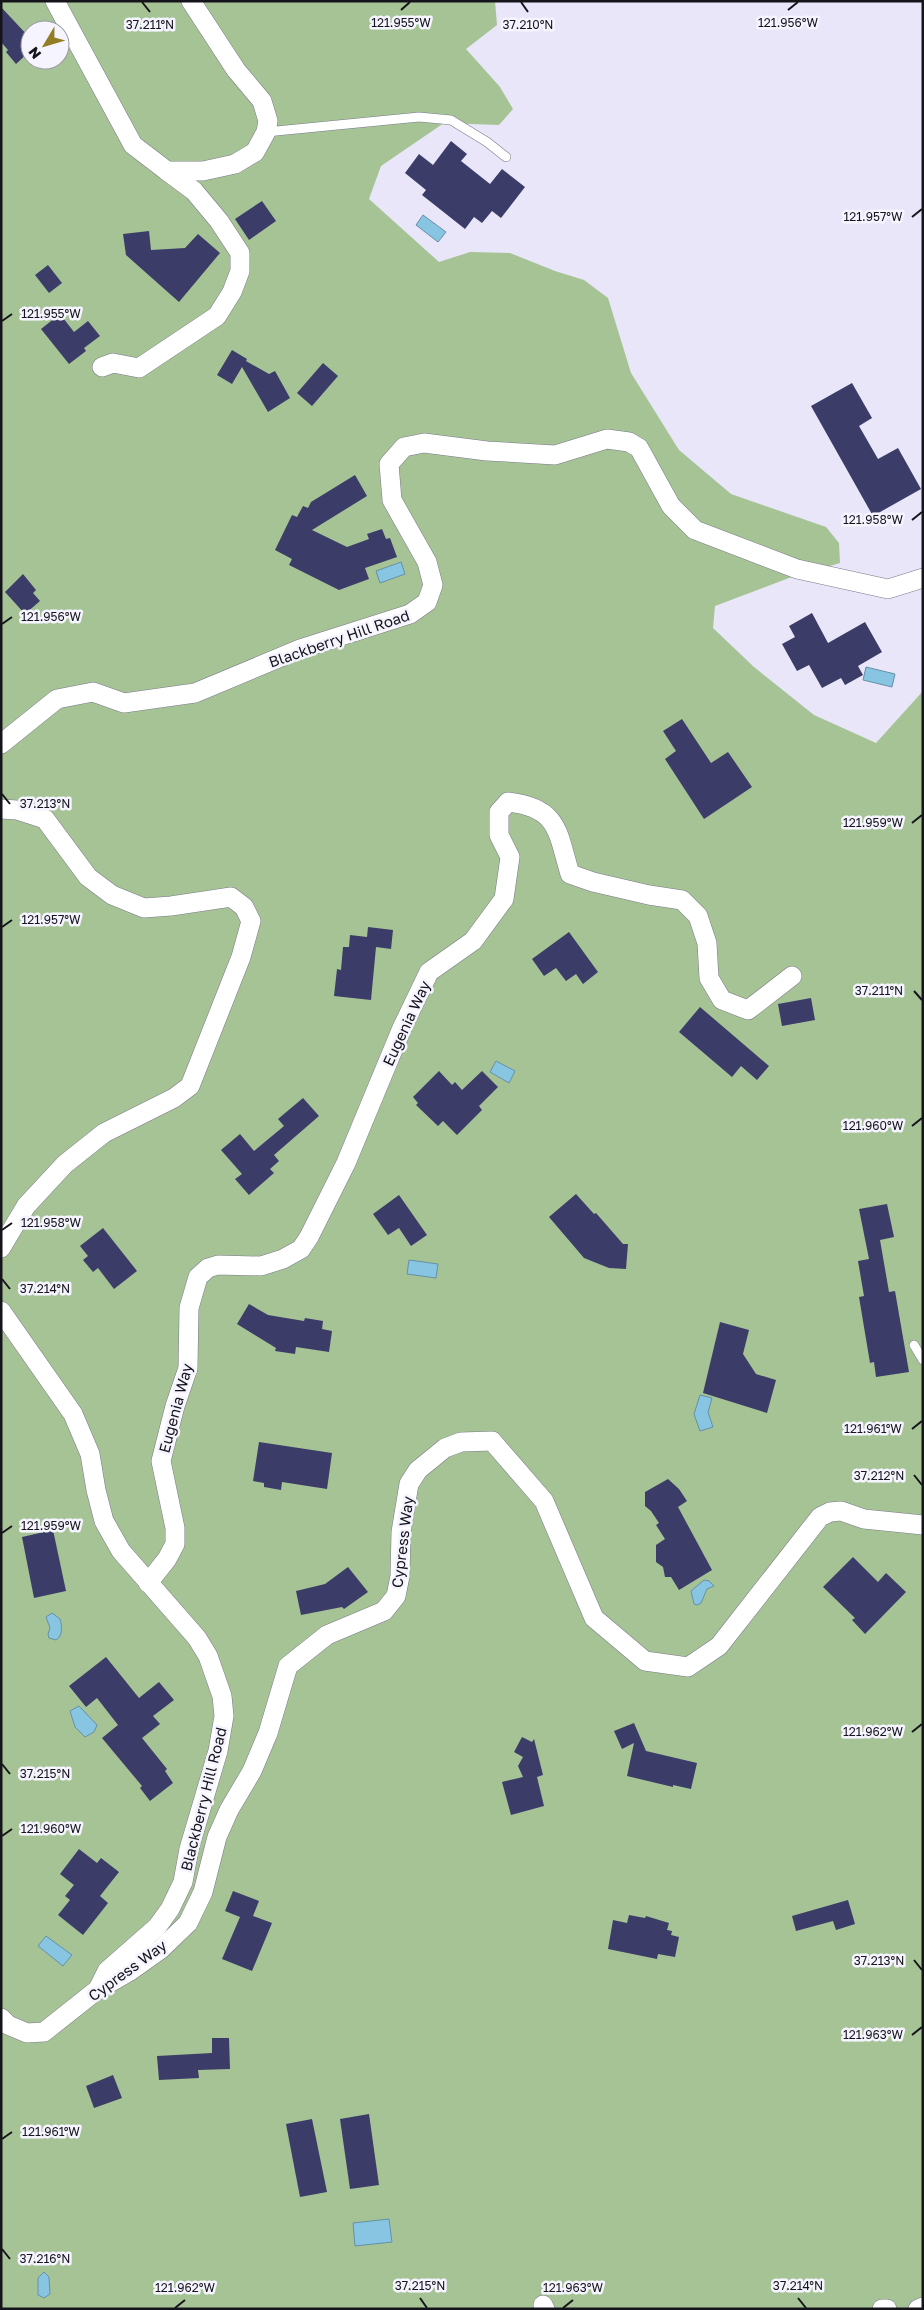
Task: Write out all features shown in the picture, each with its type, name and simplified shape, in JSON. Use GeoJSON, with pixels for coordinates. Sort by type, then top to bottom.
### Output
{"type":"FeatureCollection","features":[{"type":"Feature","properties":{"kind":"street"},"geometry":{"type":"LineString","coordinates":[[55,1],[133,145],[194,191],[219,221],[240,253],[240,271],[232,292],[217,316],[139,368],[113,364],[102,367]]}},
{"type":"Feature","properties":{"kind":"street"},"geometry":{"type":"LineString","coordinates":[[167,171],[203,172],[235,164],[255,152],[266,132],[268,121],[262,101],[236,70],[191,1]]}},
{"type":"Feature","properties":{"kind":"street","name":"Blackberry Hill Road"},"geometry":{"type":"LineString","coordinates":[[1,744],[58,700],[93,692],[124,703],[195,693],[300,649],[410,614],[426,602],[433,585],[427,562],[392,500],[389,464],[404,447],[424,443],[487,451],[556,455],[607,439],[629,442],[639,448],[671,506],[695,530],[797,570],[888,589],[923,578]]}},
{"type":"Feature","properties":{"kind":"street","name":"Eugenia Way"},"geometry":{"type":"LineString","coordinates":[[148,1583],[168,1559],[175,1544],[175,1528],[161,1461],[175,1406],[188,1368],[189,1308],[198,1277],[208,1268],[218,1265],[261,1266],[283,1259],[301,1249],[310,1237],[346,1163],[402,1028],[430,972],[473,941],[504,899],[510,857],[499,835],[499,812],[508,802],[525,804],[539,809],[555,826],[570,874],[593,882],[649,895],[682,900],[698,916],[707,944],[709,978],[722,1000],[748,1010],[792,976]]}},
{"type":"Feature","properties":{"kind":"street"},"geometry":{"type":"LineString","coordinates":[[1,809],[17,810],[45,819],[88,877],[112,894],[144,908],[232,897],[244,907],[251,921],[242,957],[190,1086],[174,1098],[104,1133],[65,1164],[26,1206],[1,1248]]}},
{"type":"Feature","properties":{"kind":"street","name":"Blackberry Hill Road"},"geometry":{"type":"LineString","coordinates":[[1,1311],[73,1414],[90,1454],[104,1521],[121,1551],[197,1638],[208,1656],[222,1696],[224,1716],[213,1770],[189,1850],[183,1882],[170,1909],[157,1926],[107,1971],[97,1990]]}},
{"type":"Feature","properties":{"kind":"street","name":"Cypress Way"},"geometry":{"type":"LineString","coordinates":[[1,2018],[8,2025],[27,2033],[44,2032],[97,1990],[130,1971],[161,1949],[188,1923],[203,1892],[217,1837],[229,1810],[252,1771],[268,1733],[288,1666],[327,1636],[384,1611],[396,1596],[400,1576],[401,1532],[409,1484],[418,1470],[445,1448],[461,1442],[492,1441],[544,1501],[594,1618],[646,1661],[688,1667],[719,1646],[820,1516],[830,1512],[841,1511],[864,1520],[923,1525]]}},
{"type":"Feature","properties":{"kind":"street"},"geometry":{"type":"LineString","coordinates":[[918,2309],[923,2307]]}},
{"type":"Feature","properties":{"kind":"street"},"geometry":{"type":"LineString","coordinates":[[882,2309],[888,2309]]}},
{"type":"Feature","properties":{"kind":"lane"},"geometry":{"type":"LineString","coordinates":[[266,132],[419,117],[451,120],[487,142],[506,157]]}},
{"type":"Feature","properties":{"kind":"lane"},"geometry":{"type":"LineString","coordinates":[[914,1344],[923,1360]]}},
{"type":"Feature","properties":{"kind":"green space"},"geometry":{"type":"Polygon","coordinates":[[[1,1],[495,1],[497,25],[466,49],[500,87],[513,109],[499,125],[444,123],[381,166],[369,199],[439,262],[470,252],[510,253],[584,280],[608,298],[631,373],[679,450],[731,494],[826,527],[839,543],[840,563],[789,578],[715,606],[713,628],[754,667],[814,715],[876,743],[923,691],[923,2309],[1,2309],[1,1]]]}},
{"type":"Feature","properties":{"kind":"water"},"geometry":{"type":"Polygon","coordinates":[[[423,215],[446,232],[438,242],[416,225],[423,215]]]}},
{"type":"Feature","properties":{"kind":"water"},"geometry":{"type":"Polygon","coordinates":[[[401,562],[405,574],[380,583],[376,571],[401,562]]]}},
{"type":"Feature","properties":{"kind":"water"},"geometry":{"type":"Polygon","coordinates":[[[866,667],[895,674],[892,687],[863,680],[866,667]]]}},
{"type":"Feature","properties":{"kind":"water"},"geometry":{"type":"Polygon","coordinates":[[[496,1061],[515,1071],[509,1083],[490,1072],[496,1061]]]}},
{"type":"Feature","properties":{"kind":"water"},"geometry":{"type":"Polygon","coordinates":[[[409,1260],[438,1264],[436,1278],[407,1274],[409,1260]]]}},
{"type":"Feature","properties":{"kind":"water"},"geometry":{"type":"Polygon","coordinates":[[[700,1395],[712,1398],[708,1412],[713,1427],[700,1431],[694,1414],[700,1395]]]}},
{"type":"Feature","properties":{"kind":"water"},"geometry":{"type":"Polygon","coordinates":[[[704,1580],[709,1581],[714,1586],[707,1589],[701,1603],[694,1604],[691,1591],[704,1580]]]}},
{"type":"Feature","properties":{"kind":"water"},"geometry":{"type":"Polygon","coordinates":[[[52,1613],[60,1619],[61,1625],[61,1633],[56,1640],[49,1638],[48,1634],[50,1628],[46,1617],[52,1613]]]}},
{"type":"Feature","properties":{"kind":"water"},"geometry":{"type":"Polygon","coordinates":[[[79,1706],[97,1725],[94,1732],[85,1737],[75,1727],[70,1711],[79,1706]]]}},
{"type":"Feature","properties":{"kind":"water"},"geometry":{"type":"Polygon","coordinates":[[[46,1936],[72,1955],[63,1966],[38,1946],[46,1936]]]}},
{"type":"Feature","properties":{"kind":"water"},"geometry":{"type":"Polygon","coordinates":[[[389,2219],[392,2242],[355,2246],[353,2223],[389,2219]]]}},
{"type":"Feature","properties":{"kind":"water"},"geometry":{"type":"Polygon","coordinates":[[[44,2272],[49,2277],[50,2294],[44,2298],[38,2295],[38,2278],[44,2272]]]}},
{"type":"Feature","properties":{"kind":"building"},"geometry":{"type":"Polygon","coordinates":[[[1,7],[20,27],[20,60],[16,64],[6,52],[8,50],[1,42],[1,7]]]}},
{"type":"Feature","properties":{"kind":"building"},"geometry":{"type":"Polygon","coordinates":[[[451,141],[467,154],[461,161],[490,184],[502,169],[525,187],[501,218],[492,211],[482,223],[474,217],[465,229],[422,195],[426,190],[405,173],[419,154],[433,165],[451,141]]]}},
{"type":"Feature","properties":{"kind":"building"},"geometry":{"type":"Polygon","coordinates":[[[262,201],[276,221],[249,240],[235,219],[262,201]]]}},
{"type":"Feature","properties":{"kind":"building"},"geometry":{"type":"Polygon","coordinates":[[[149,231],[151,250],[185,248],[198,234],[220,253],[179,302],[126,255],[123,234],[149,231]]]}},
{"type":"Feature","properties":{"kind":"building"},"geometry":{"type":"Polygon","coordinates":[[[48,265],[62,283],[49,293],[35,275],[48,265]]]}},
{"type":"Feature","properties":{"kind":"building"},"geometry":{"type":"Polygon","coordinates":[[[60,314],[74,332],[88,321],[100,336],[84,348],[86,351],[69,364],[41,329],[60,314]]]}},
{"type":"Feature","properties":{"kind":"building"},"geometry":{"type":"Polygon","coordinates":[[[232,350],[247,359],[246,361],[269,374],[275,371],[290,398],[268,412],[242,367],[232,384],[217,375],[232,350]]]}},
{"type":"Feature","properties":{"kind":"building"},"geometry":{"type":"Polygon","coordinates":[[[323,363],[338,376],[312,406],[297,393],[323,363]]]}},
{"type":"Feature","properties":{"kind":"building"},"geometry":{"type":"Polygon","coordinates":[[[852,383],[872,418],[859,426],[878,459],[898,448],[921,489],[873,516],[811,406],[852,383]]]}},
{"type":"Feature","properties":{"kind":"building"},"geometry":{"type":"Polygon","coordinates":[[[355,475],[367,496],[312,530],[347,547],[369,539],[367,534],[382,529],[386,539],[390,538],[397,557],[365,568],[369,579],[339,590],[289,565],[292,559],[275,550],[292,515],[297,517],[303,506],[308,508],[311,502],[355,475]]]}},
{"type":"Feature","properties":{"kind":"building"},"geometry":{"type":"Polygon","coordinates":[[[23,574],[36,590],[33,593],[40,601],[25,614],[5,592],[23,574]]]}},
{"type":"Feature","properties":{"kind":"building"},"geometry":{"type":"Polygon","coordinates":[[[812,613],[828,643],[865,622],[882,652],[858,666],[863,675],[845,685],[841,678],[822,688],[809,665],[797,671],[782,644],[795,637],[789,626],[812,613]]]}},
{"type":"Feature","properties":{"kind":"building"},"geometry":{"type":"Polygon","coordinates":[[[682,719],[711,763],[728,752],[752,787],[704,819],[665,759],[676,751],[663,731],[682,719]]]}},
{"type":"Feature","properties":{"kind":"building"},"geometry":{"type":"Polygon","coordinates":[[[368,927],[393,930],[391,949],[376,947],[371,1000],[334,996],[337,969],[341,970],[343,947],[349,947],[350,935],[367,937],[368,927]]]}},
{"type":"Feature","properties":{"kind":"building"},"geometry":{"type":"Polygon","coordinates":[[[569,932],[598,972],[583,984],[576,974],[566,981],[556,968],[544,976],[532,959],[569,932]]]}},
{"type":"Feature","properties":{"kind":"building"},"geometry":{"type":"Polygon","coordinates":[[[811,998],[815,1020],[782,1026],[778,1004],[811,998]]]}},
{"type":"Feature","properties":{"kind":"building"},"geometry":{"type":"Polygon","coordinates":[[[700,1007],[769,1066],[757,1080],[741,1066],[732,1077],[679,1032],[700,1007]]]}},
{"type":"Feature","properties":{"kind":"building"},"geometry":{"type":"Polygon","coordinates":[[[439,1071],[452,1085],[455,1082],[462,1090],[482,1071],[498,1087],[479,1106],[482,1110],[457,1135],[443,1121],[438,1126],[416,1105],[418,1103],[413,1097],[439,1071]]]}},
{"type":"Feature","properties":{"kind":"building"},"geometry":{"type":"Polygon","coordinates":[[[303,1098],[319,1116],[274,1155],[279,1161],[270,1169],[274,1173],[249,1195],[235,1179],[242,1174],[221,1150],[240,1134],[254,1151],[284,1126],[278,1119],[303,1098]]]}},
{"type":"Feature","properties":{"kind":"building"},"geometry":{"type":"Polygon","coordinates":[[[576,1194],[594,1214],[596,1213],[623,1244],[628,1244],[626,1269],[609,1268],[584,1258],[549,1217],[576,1194]]]}},
{"type":"Feature","properties":{"kind":"building"},"geometry":{"type":"Polygon","coordinates":[[[399,1195],[427,1235],[411,1246],[399,1228],[388,1235],[373,1214],[399,1195]]]}},
{"type":"Feature","properties":{"kind":"building"},"geometry":{"type":"Polygon","coordinates":[[[887,1204],[894,1237],[880,1240],[889,1292],[895,1291],[909,1372],[876,1377],[874,1362],[870,1363],[859,1297],[864,1296],[858,1261],[869,1259],[859,1209],[887,1204]]]}},
{"type":"Feature","properties":{"kind":"building"},"geometry":{"type":"Polygon","coordinates":[[[103,1228],[137,1271],[114,1289],[98,1268],[93,1272],[83,1260],[88,1256],[80,1246],[103,1228]]]}},
{"type":"Feature","properties":{"kind":"building"},"geometry":{"type":"Polygon","coordinates":[[[249,1304],[268,1315],[304,1321],[305,1318],[323,1321],[322,1329],[332,1331],[329,1352],[296,1347],[295,1354],[275,1351],[276,1348],[237,1324],[249,1304]]]}},
{"type":"Feature","properties":{"kind":"building"},"geometry":{"type":"Polygon","coordinates":[[[720,1322],[749,1330],[743,1354],[756,1374],[776,1380],[767,1413],[703,1393],[720,1322]]]}},
{"type":"Feature","properties":{"kind":"building"},"geometry":{"type":"Polygon","coordinates":[[[259,1442],[332,1453],[327,1489],[282,1482],[281,1490],[264,1487],[264,1483],[253,1481],[259,1442]]]}},
{"type":"Feature","properties":{"kind":"building"},"geometry":{"type":"Polygon","coordinates":[[[668,1479],[679,1489],[687,1501],[678,1507],[712,1570],[679,1590],[671,1577],[665,1577],[663,1567],[656,1562],[656,1545],[665,1539],[656,1525],[659,1523],[645,1506],[645,1492],[668,1479]]]}},
{"type":"Feature","properties":{"kind":"building"},"geometry":{"type":"Polygon","coordinates":[[[53,1530],[66,1591],[34,1598],[22,1537],[53,1530]]]}},
{"type":"Feature","properties":{"kind":"building"},"geometry":{"type":"Polygon","coordinates":[[[853,1557],[878,1582],[886,1573],[906,1592],[865,1634],[852,1620],[855,1618],[823,1587],[853,1557]]]}},
{"type":"Feature","properties":{"kind":"building"},"geometry":{"type":"Polygon","coordinates":[[[348,1567],[368,1592],[344,1609],[342,1607],[301,1615],[296,1591],[325,1584],[348,1567]]]}},
{"type":"Feature","properties":{"kind":"building"},"geometry":{"type":"Polygon","coordinates":[[[106,1657],[139,1698],[159,1682],[174,1700],[153,1716],[160,1724],[142,1738],[167,1769],[165,1771],[173,1783],[150,1801],[140,1788],[142,1786],[102,1738],[118,1725],[97,1698],[86,1707],[69,1686],[106,1657]]]}},
{"type":"Feature","properties":{"kind":"building"},"geometry":{"type":"Polygon","coordinates":[[[634,1723],[646,1751],[697,1763],[691,1789],[673,1785],[673,1787],[627,1776],[634,1743],[622,1749],[614,1731],[634,1723]]]}},
{"type":"Feature","properties":{"kind":"building"},"geometry":{"type":"Polygon","coordinates":[[[522,1737],[532,1742],[534,1739],[543,1775],[537,1777],[544,1806],[511,1815],[502,1782],[523,1777],[518,1766],[523,1757],[514,1752],[522,1737]]]}},
{"type":"Feature","properties":{"kind":"building"},"geometry":{"type":"Polygon","coordinates":[[[79,1849],[97,1863],[101,1858],[119,1872],[100,1896],[108,1903],[83,1935],[58,1915],[70,1900],[65,1896],[74,1885],[60,1874],[79,1849]]]}},
{"type":"Feature","properties":{"kind":"building"},"geometry":{"type":"Polygon","coordinates":[[[233,1891],[259,1901],[253,1916],[272,1923],[252,1971],[222,1959],[240,1917],[225,1911],[233,1891]]]}},
{"type":"Feature","properties":{"kind":"building"},"geometry":{"type":"Polygon","coordinates":[[[848,1900],[855,1924],[836,1930],[833,1921],[796,1931],[792,1916],[848,1900]]]}},
{"type":"Feature","properties":{"kind":"building"},"geometry":{"type":"Polygon","coordinates":[[[629,1915],[645,1918],[646,1916],[669,1923],[667,1930],[672,1931],[671,1935],[679,1937],[675,1957],[658,1954],[657,1959],[608,1949],[613,1920],[627,1923],[629,1915]]]}},
{"type":"Feature","properties":{"kind":"building"},"geometry":{"type":"Polygon","coordinates":[[[212,2038],[229,2038],[230,2069],[198,2070],[199,2078],[159,2080],[157,2056],[212,2053],[212,2038]]]}},
{"type":"Feature","properties":{"kind":"building"},"geometry":{"type":"Polygon","coordinates":[[[113,2075],[122,2098],[94,2108],[86,2086],[113,2075]]]}},
{"type":"Feature","properties":{"kind":"building"},"geometry":{"type":"Polygon","coordinates":[[[369,2114],[379,2185],[350,2189],[340,2119],[369,2114]]]}},
{"type":"Feature","properties":{"kind":"building"},"geometry":{"type":"Polygon","coordinates":[[[312,2119],[327,2192],[300,2197],[286,2124],[312,2119]]]}}]}
